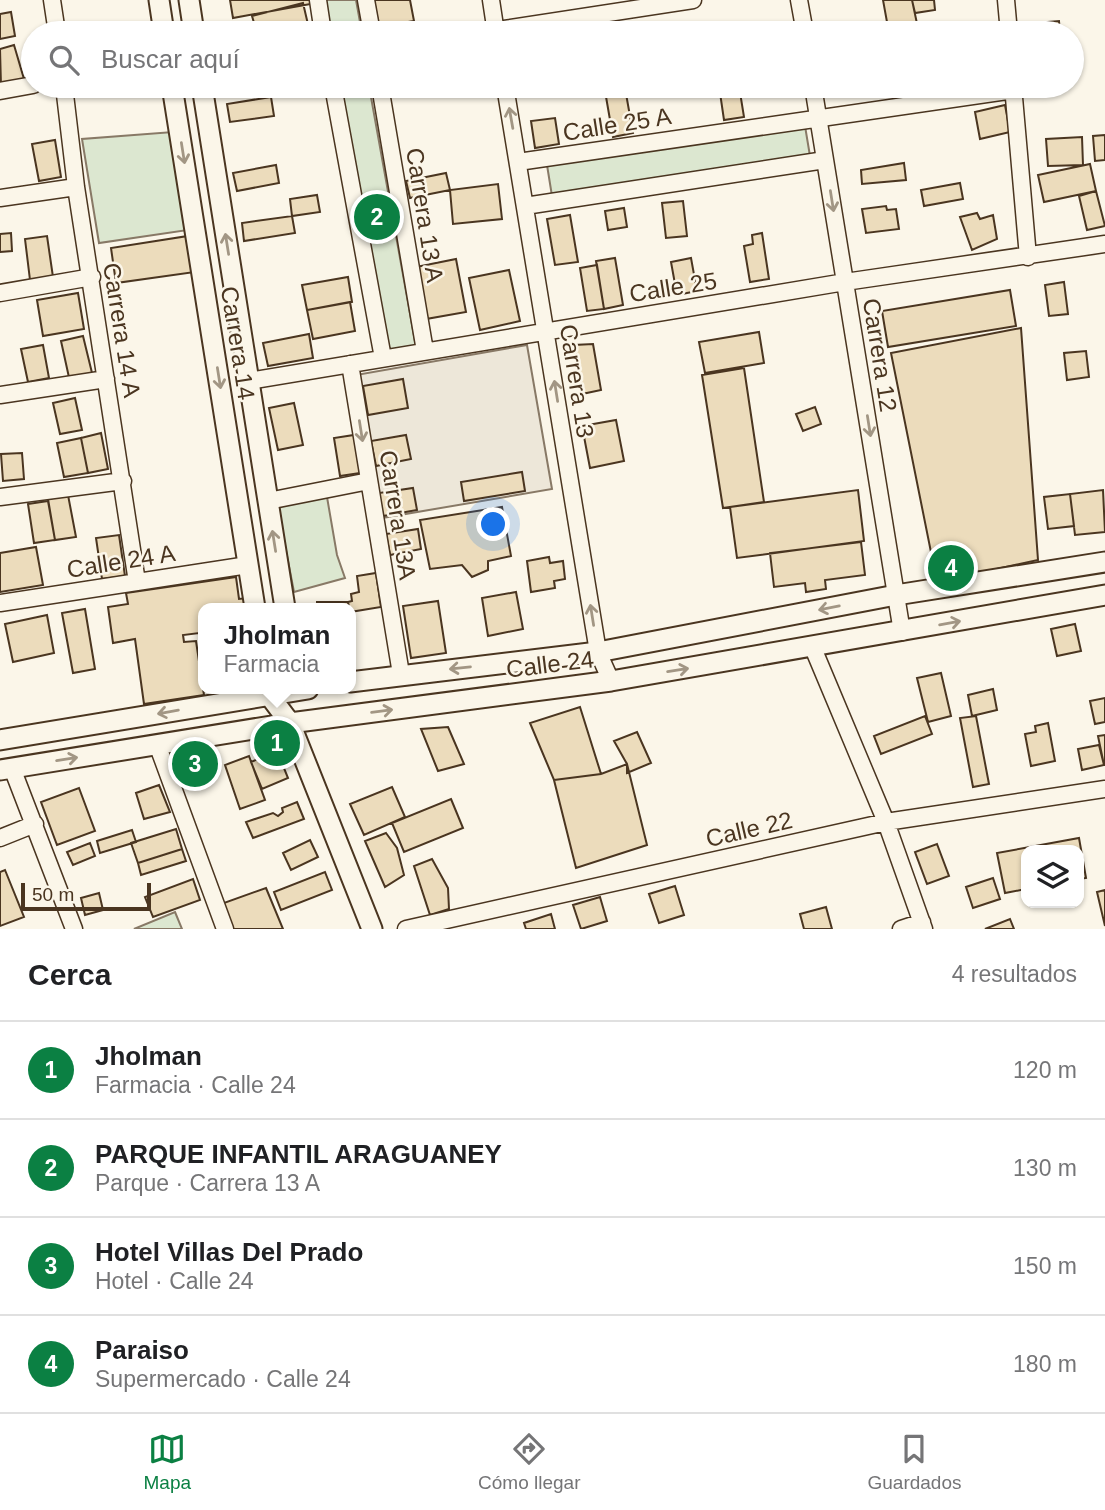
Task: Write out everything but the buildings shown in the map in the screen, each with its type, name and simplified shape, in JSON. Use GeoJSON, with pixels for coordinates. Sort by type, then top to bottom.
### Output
{"type":"FeatureCollection","features":[{"type":"Feature","properties":{"kind":"street"},"geometry":{"type":"LineString","coordinates":[[52,0],[55,21]]}},
{"type":"Feature","properties":{"kind":"street"},"geometry":{"type":"LineString","coordinates":[[159,0],[162,21]]}},
{"type":"Feature","properties":{"kind":"street"},"geometry":{"type":"LineString","coordinates":[[189,0],[192,21]]}},
{"type":"Feature","properties":{"kind":"street"},"geometry":{"type":"LineString","coordinates":[[318,0],[321,21]]}},
{"type":"Feature","properties":{"kind":"street"},"geometry":{"type":"LineString","coordinates":[[366,0],[370,21]]}},
{"type":"Feature","properties":{"kind":"street"},"geometry":{"type":"LineString","coordinates":[[491,0],[494,21]]}},
{"type":"Feature","properties":{"kind":"street"},"geometry":{"type":"LineString","coordinates":[[542,21],[605,6],[693,0]]}},
{"type":"Feature","properties":{"kind":"street"},"geometry":{"type":"LineString","coordinates":[[799,0],[803,21]]}},
{"type":"Feature","properties":{"kind":"street"},"geometry":{"type":"LineString","coordinates":[[1006,0],[1008,21]]}},
{"type":"Feature","properties":{"kind":"street"},"geometry":{"type":"LineString","coordinates":[[0,91],[21,87]]}},
{"type":"Feature","properties":{"kind":"street","name":"Carrera 14 A"},"geometry":{"type":"LineString","coordinates":[[65,98],[76,187],[137,582]]}},
{"type":"Feature","properties":{"kind":"street","name":"Carrera 14"},"geometry":{"type":"LineString","coordinates":[[174,98],[254,603]]}},
{"type":"Feature","properties":{"kind":"street","name":"Carrera 14"},"geometry":{"type":"LineString","coordinates":[[204,98],[284,603]]}},
{"type":"Feature","properties":{"kind":"street"},"geometry":{"type":"LineString","coordinates":[[335,98],[383,358]]}},
{"type":"Feature","properties":{"kind":"street","name":"Carrera 13 A"},"geometry":{"type":"LineString","coordinates":[[382,98],[425,351]]}},
{"type":"Feature","properties":{"kind":"street","name":"Carrera 13"},"geometry":{"type":"LineString","coordinates":[[507,98],[598,653],[611,681]]}},
{"type":"Feature","properties":{"kind":"street","name":"Carrera 12"},"geometry":{"type":"LineString","coordinates":[[815,98],[902,632]]}},
{"type":"Feature","properties":{"kind":"street","name":"Calle 25 A"},"geometry":{"type":"LineString","coordinates":[[518,162],[946,98]]}},
{"type":"Feature","properties":{"kind":"street"},"geometry":{"type":"LineString","coordinates":[[1015,98],[1028,257]]}},
{"type":"Feature","properties":{"kind":"street"},"geometry":{"type":"LineString","coordinates":[[525,206],[825,160]]}},
{"type":"Feature","properties":{"kind":"street"},"geometry":{"type":"LineString","coordinates":[[0,198],[76,187]]}},
{"type":"Feature","properties":{"kind":"street","name":"Calle 25"},"geometry":{"type":"LineString","coordinates":[[249,381],[845,282],[1105,244]]}},
{"type":"Feature","properties":{"kind":"street"},"geometry":{"type":"LineString","coordinates":[[0,293],[92,277]]}},
{"type":"Feature","properties":{"kind":"street","name":"Carrera 13A"},"geometry":{"type":"LineString","coordinates":[[350,364],[401,674]]}},
{"type":"Feature","properties":{"kind":"street"},"geometry":{"type":"LineString","coordinates":[[0,395],[106,379]]}},
{"type":"Feature","properties":{"kind":"street"},"geometry":{"type":"LineString","coordinates":[[0,496],[123,481]]}},
{"type":"Feature","properties":{"kind":"street"},"geometry":{"type":"LineString","coordinates":[[268,501],[369,481]]}},
{"type":"Feature","properties":{"kind":"street","name":"Calle 24"},"geometry":{"type":"LineString","coordinates":[[356,681],[598,653],[896,595],[1105,562]]}},
{"type":"Feature","properties":{"kind":"street","name":"Calle 24 A"},"geometry":{"type":"LineString","coordinates":[[0,603],[248,565]]}},
{"type":"Feature","properties":{"kind":"street","name":"Calle 24"},"geometry":{"type":"LineString","coordinates":[[6,769],[290,723],[611,681],[813,648],[1105,595]]}},
{"type":"Feature","properties":{"kind":"street"},"geometry":{"type":"LineString","coordinates":[[813,648],[886,822],[923,925],[901,929]]}},
{"type":"Feature","properties":{"kind":"street"},"geometry":{"type":"LineString","coordinates":[[0,740],[257,694]]}},
{"type":"Feature","properties":{"kind":"street"},"geometry":{"type":"LineString","coordinates":[[269,694],[290,723],[372,929]]}},
{"type":"Feature","properties":{"kind":"street"},"geometry":{"type":"LineString","coordinates":[[290,723],[299,694]]}},
{"type":"Feature","properties":{"kind":"street"},"geometry":{"type":"LineString","coordinates":[[157,744],[225,929]]}},
{"type":"Feature","properties":{"kind":"street"},"geometry":{"type":"LineString","coordinates":[[6,769],[35,824],[74,929]]}},
{"type":"Feature","properties":{"kind":"street","name":"Calle 22"},"geometry":{"type":"LineString","coordinates":[[406,929],[886,822],[1105,789]]}},
{"type":"Feature","properties":{"kind":"street"},"geometry":{"type":"LineString","coordinates":[[0,838],[35,824]]}},
{"type":"Feature","properties":{"kind":"green space"},"geometry":{"type":"Polygon","coordinates":[[[325,0],[356,0],[360,21],[328,21],[325,0]]]}},
{"type":"Feature","properties":{"kind":"green space"},"geometry":{"type":"Polygon","coordinates":[[[338,98],[371,98],[416,347],[386,352],[338,98]]]}},
{"type":"Feature","properties":{"kind":"green space"},"geometry":{"type":"Polygon","coordinates":[[[805,126],[810,156],[552,196],[547,165],[805,126]]]}},
{"type":"Feature","properties":{"kind":"green space"},"geometry":{"type":"Polygon","coordinates":[[[173,132],[188,230],[99,243],[82,139],[173,132]]]}},
{"type":"Feature","properties":{"kind":"green space"},"geometry":{"type":"Polygon","coordinates":[[[327,497],[337,555],[345,578],[294,592],[277,504],[327,497]]]}},
{"type":"Feature","properties":{"kind":"green space"},"geometry":{"type":"Polygon","coordinates":[[[175,912],[182,929],[134,929],[175,912]]]}},
{"type":"Feature","properties":{"kind":"shaded area"},"geometry":{"type":"Polygon","coordinates":[[[527,345],[552,489],[382,518],[356,375],[527,345]]]}},
{"type":"Feature","properties":{"kind":"place","name":"PARQUE INFANTIL ARAGUANEY"},"geometry":{"type":"Point","coordinates":[377,217]}},
{"type":"Feature","properties":{"kind":"place","name":"Paraiso"},"geometry":{"type":"Point","coordinates":[951,568]}},
{"type":"Feature","properties":{"kind":"place","name":"Jholman"},"geometry":{"type":"Point","coordinates":[277,743]}},
{"type":"Feature","properties":{"kind":"place","name":"Hotel Villas Del Prado"},"geometry":{"type":"Point","coordinates":[195,764]}}]}
